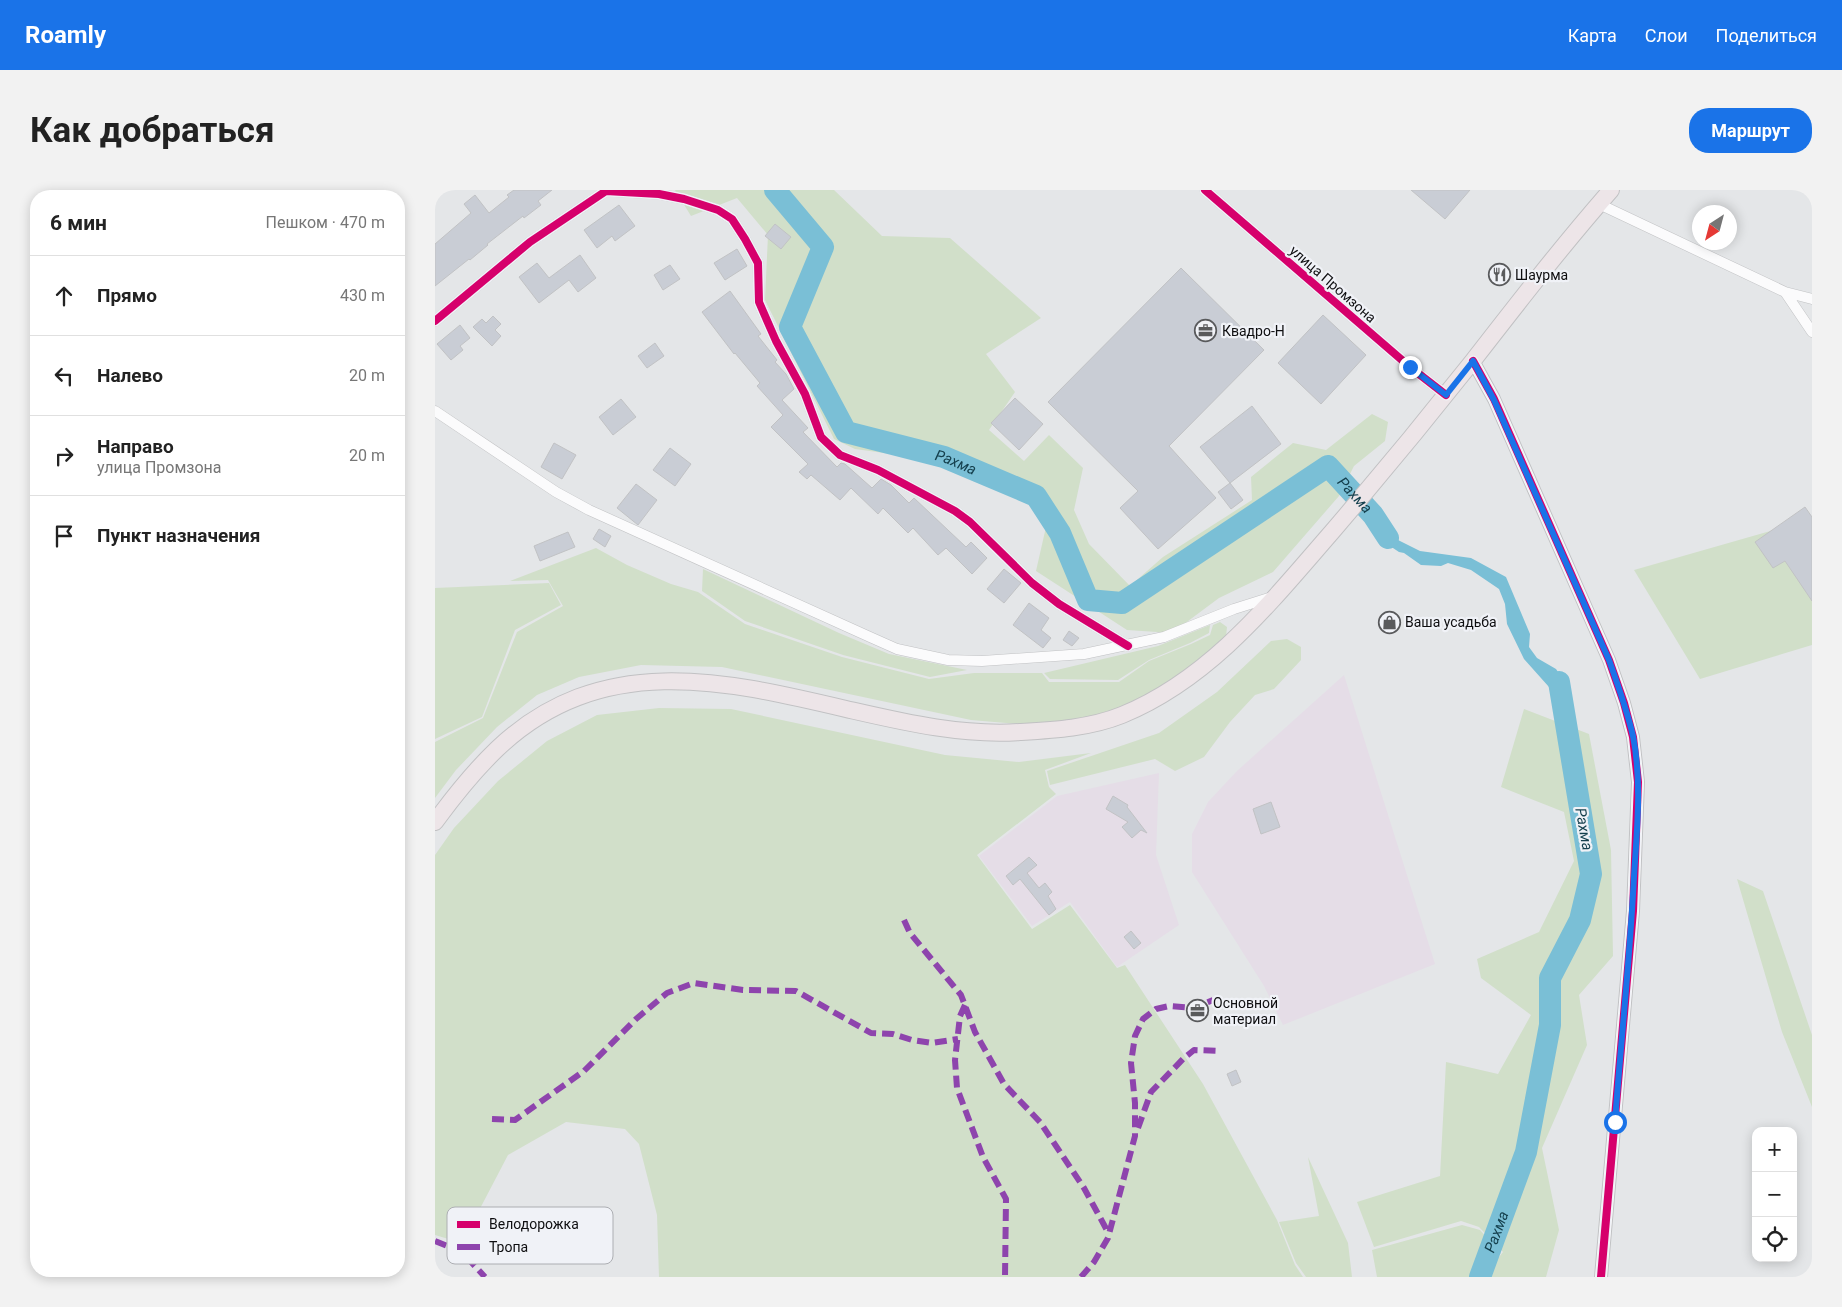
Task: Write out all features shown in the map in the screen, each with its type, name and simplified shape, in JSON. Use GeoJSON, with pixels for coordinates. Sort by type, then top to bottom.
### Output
{"type":"FeatureCollection","features":[{"type":"Feature","properties":{"kind":"main road"},"geometry":{"type":"LineString","coordinates":[[435,822],[499,747],[527,725],[558,706],[587,693],[614,686],[647,682],[692,681],[775,692],[954,732],[999,734],[1051,731],[1083,726],[1120,716],[1159,697],[1210,662],[1276,596],[1381,474],[1446,395],[1519,301],[1611,190]]}},
{"type":"Feature","properties":{"kind":"street","name":"улица Промзона"},"geometry":{"type":"LineString","coordinates":[[1205,190],[1368,331],[1446,395]]}},
{"type":"Feature","properties":{"kind":"street"},"geometry":{"type":"LineString","coordinates":[[435,321],[530,242],[606,191],[659,194],[684,199],[719,210],[731,219],[758,263],[759,302],[776,340],[805,394],[821,437],[840,455],[878,470],[970,522],[1032,583],[1059,604],[1128,646]]}},
{"type":"Feature","properties":{"kind":"street"},"geometry":{"type":"LineString","coordinates":[[1599,204],[1785,292],[1812,299]]}},
{"type":"Feature","properties":{"kind":"street"},"geometry":{"type":"LineString","coordinates":[[1785,292],[1812,332]]}},
{"type":"Feature","properties":{"kind":"street"},"geometry":{"type":"LineString","coordinates":[[1473,361],[1494,400],[1609,660],[1624,703],[1633,737],[1638,782],[1633,911],[1601,1277]]}},
{"type":"Feature","properties":{"kind":"street"},"geometry":{"type":"LineString","coordinates":[[435,411],[556,492],[589,510],[638,534],[897,649],[948,660],[982,661],[1084,654],[1165,637],[1234,608],[1276,596]]}},
{"type":"Feature","properties":{"kind":"shaded area"},"geometry":{"type":"Polygon","coordinates":[[[1344,675],[1435,964],[1283,1025],[1264,986],[1192,872],[1192,834],[1208,802],[1237,771],[1344,675]]]}},
{"type":"Feature","properties":{"kind":"shaded area"},"geometry":{"type":"Polygon","coordinates":[[[1159,773],[1156,855],[1179,925],[1117,967],[1070,902],[1032,926],[979,856],[1057,796],[1159,773]]]}},
{"type":"Feature","properties":{"kind":"green space"},"geometry":{"type":"Polygon","coordinates":[[[675,190],[834,190],[882,236],[950,238],[1041,318],[986,354],[1015,392],[989,430],[1024,461],[1049,435],[1083,468],[1074,510],[1089,544],[1130,586],[1163,557],[1252,500],[1251,477],[1293,443],[1326,450],[1372,414],[1388,422],[1385,441],[1354,466],[1339,496],[1273,572],[1219,598],[1172,633],[1127,630],[1036,571],[1051,505],[973,481],[942,461],[855,449],[834,439],[765,300],[768,235],[737,198],[691,216],[675,190]]]}},
{"type":"Feature","properties":{"kind":"green space"},"geometry":{"type":"Polygon","coordinates":[[[1812,519],[1812,645],[1700,679],[1634,570],[1812,519]]]}},
{"type":"Feature","properties":{"kind":"green space"},"geometry":{"type":"Polygon","coordinates":[[[596,548],[627,565],[671,584],[698,592],[745,624],[842,657],[929,679],[974,673],[1042,673],[1049,682],[1119,682],[1149,661],[1210,635],[1213,625],[1220,622],[1227,627],[1226,637],[1176,680],[1129,706],[1081,721],[1031,725],[971,720],[722,667],[641,665],[579,677],[537,695],[497,727],[456,770],[435,798],[435,742],[483,718],[517,632],[563,606],[548,580],[510,581],[596,548]]]}},
{"type":"Feature","properties":{"kind":"green space"},"geometry":{"type":"Polygon","coordinates":[[[703,569],[839,633],[889,654],[967,670],[930,677],[843,655],[745,621],[702,591],[703,569]]]}},
{"type":"Feature","properties":{"kind":"green space"},"geometry":{"type":"Polygon","coordinates":[[[549,583],[561,605],[515,630],[482,717],[435,739],[435,588],[549,583]]]}},
{"type":"Feature","properties":{"kind":"green space"},"geometry":{"type":"Polygon","coordinates":[[[1210,625],[1209,633],[1149,660],[1118,680],[1050,679],[1044,673],[1158,646],[1210,625]]]}},
{"type":"Feature","properties":{"kind":"green space"},"geometry":{"type":"Polygon","coordinates":[[[1287,639],[1301,647],[1301,660],[1274,689],[1255,695],[1230,722],[1204,757],[1175,771],[1155,759],[1050,785],[1047,771],[1159,733],[1217,692],[1271,641],[1287,639]]]}},
{"type":"Feature","properties":{"kind":"green space"},"geometry":{"type":"Polygon","coordinates":[[[659,708],[731,709],[945,755],[1019,762],[1091,753],[1045,770],[1049,787],[1056,794],[977,855],[1032,929],[1070,905],[1117,968],[1125,965],[1203,1084],[1277,1220],[1295,1265],[1303,1277],[659,1277],[657,1215],[639,1144],[625,1129],[566,1122],[508,1155],[481,1207],[447,1207],[447,1239],[435,1235],[435,855],[454,828],[498,781],[547,741],[597,715],[659,708]]]}},
{"type":"Feature","properties":{"kind":"green space"},"geometry":{"type":"Polygon","coordinates":[[[1524,709],[1589,734],[1611,850],[1613,956],[1579,995],[1587,1045],[1542,1148],[1559,1230],[1546,1277],[1483,1277],[1503,1252],[1479,1227],[1461,1221],[1374,1247],[1357,1202],[1440,1176],[1446,1062],[1498,1074],[1531,1015],[1481,978],[1477,959],[1539,932],[1574,861],[1564,812],[1501,787],[1524,709]]]}},
{"type":"Feature","properties":{"kind":"green space"},"geometry":{"type":"Polygon","coordinates":[[[1737,879],[1763,891],[1812,1035],[1812,1107],[1782,1032],[1737,879]]]}},
{"type":"Feature","properties":{"kind":"green space"},"geometry":{"type":"Polygon","coordinates":[[[1308,1157],[1348,1243],[1352,1277],[1306,1277],[1296,1263],[1279,1222],[1319,1216],[1308,1157]]]}},
{"type":"Feature","properties":{"kind":"green space"},"geometry":{"type":"Polygon","coordinates":[[[1462,1225],[1480,1230],[1501,1253],[1481,1277],[1377,1277],[1372,1250],[1462,1225]]]}},
{"type":"Feature","properties":{"kind":"water"},"geometry":{"type":"Polygon","coordinates":[[[1374,508],[1394,538],[1420,551],[1471,558],[1506,577],[1530,634],[1529,647],[1537,658],[1556,669],[1564,681],[1570,709],[1558,714],[1549,687],[1524,659],[1507,624],[1505,604],[1499,589],[1471,570],[1448,563],[1441,566],[1421,565],[1404,553],[1399,552],[1381,540],[1373,523],[1367,517],[1374,508]]]}},
{"type":"Feature","properties":{"kind":"building"},"geometry":{"type":"Polygon","coordinates":[[[514,190],[552,190],[538,201],[541,205],[524,218],[523,216],[435,286],[435,244],[471,213],[464,204],[475,195],[489,213],[509,197],[507,195],[514,190]]]}},
{"type":"Feature","properties":{"kind":"building"},"geometry":{"type":"Polygon","coordinates":[[[1411,190],[1470,190],[1445,219],[1411,190]]]}},
{"type":"Feature","properties":{"kind":"building"},"geometry":{"type":"Polygon","coordinates":[[[619,205],[635,226],[615,241],[612,236],[597,248],[584,230],[619,205]]]}},
{"type":"Feature","properties":{"kind":"building"},"geometry":{"type":"Polygon","coordinates":[[[775,224],[791,237],[781,249],[765,236],[775,224]]]}},
{"type":"Feature","properties":{"kind":"building"},"geometry":{"type":"Polygon","coordinates":[[[737,249],[747,266],[725,280],[714,263],[737,249]]]}},
{"type":"Feature","properties":{"kind":"building"},"geometry":{"type":"Polygon","coordinates":[[[580,255],[596,278],[578,292],[569,280],[539,303],[519,277],[537,263],[549,278],[580,255]]]}},
{"type":"Feature","properties":{"kind":"building"},"geometry":{"type":"Polygon","coordinates":[[[670,265],[680,279],[663,290],[654,275],[670,265]]]}},
{"type":"Feature","properties":{"kind":"building"},"geometry":{"type":"Polygon","coordinates":[[[1181,268],[1264,350],[1169,446],[1216,498],[1158,549],[1120,508],[1138,491],[1048,402],[1181,268]]]}},
{"type":"Feature","properties":{"kind":"building"},"geometry":{"type":"Polygon","coordinates":[[[730,291],[761,334],[758,336],[777,360],[775,362],[786,374],[794,389],[782,400],[808,428],[803,432],[837,467],[841,463],[845,464],[872,488],[881,479],[891,485],[909,503],[914,498],[966,547],[971,542],[987,558],[972,574],[946,548],[938,555],[913,528],[908,533],[883,508],[878,514],[851,488],[840,500],[811,475],[807,479],[799,472],[808,464],[771,427],[783,415],[757,386],[760,383],[734,354],[702,312],[730,291]]]}},
{"type":"Feature","properties":{"kind":"building"},"geometry":{"type":"Polygon","coordinates":[[[1323,315],[1366,355],[1321,404],[1278,363],[1323,315]]]}},
{"type":"Feature","properties":{"kind":"building"},"geometry":{"type":"Polygon","coordinates":[[[493,316],[501,324],[495,330],[501,336],[492,346],[473,327],[482,319],[486,323],[493,316]]]}},
{"type":"Feature","properties":{"kind":"building"},"geometry":{"type":"Polygon","coordinates":[[[460,325],[470,338],[460,346],[463,350],[451,360],[437,344],[460,325]]]}},
{"type":"Feature","properties":{"kind":"building"},"geometry":{"type":"Polygon","coordinates":[[[655,343],[664,356],[647,368],[638,356],[655,343]]]}},
{"type":"Feature","properties":{"kind":"building"},"geometry":{"type":"Polygon","coordinates":[[[1015,398],[1043,424],[1019,450],[991,423],[1015,398]]]}},
{"type":"Feature","properties":{"kind":"building"},"geometry":{"type":"Polygon","coordinates":[[[621,399],[636,417],[613,435],[599,417],[621,399]]]}},
{"type":"Feature","properties":{"kind":"building"},"geometry":{"type":"Polygon","coordinates":[[[1252,406],[1281,444],[1230,483],[1200,447],[1252,406]]]}},
{"type":"Feature","properties":{"kind":"building"},"geometry":{"type":"Polygon","coordinates":[[[554,443],[576,455],[562,479],[541,467],[554,443]]]}},
{"type":"Feature","properties":{"kind":"building"},"geometry":{"type":"Polygon","coordinates":[[[670,448],[691,464],[675,486],[653,470],[670,448]]]}},
{"type":"Feature","properties":{"kind":"building"},"geometry":{"type":"Polygon","coordinates":[[[1230,483],[1243,500],[1231,509],[1218,492],[1230,483]]]}},
{"type":"Feature","properties":{"kind":"building"},"geometry":{"type":"Polygon","coordinates":[[[636,484],[657,500],[638,525],[617,508],[636,484]]]}},
{"type":"Feature","properties":{"kind":"building"},"geometry":{"type":"Polygon","coordinates":[[[1805,507],[1812,517],[1812,601],[1785,561],[1773,568],[1755,542],[1805,507]]]}},
{"type":"Feature","properties":{"kind":"building"},"geometry":{"type":"Polygon","coordinates":[[[599,529],[611,536],[605,547],[593,539],[599,529]]]}},
{"type":"Feature","properties":{"kind":"building"},"geometry":{"type":"Polygon","coordinates":[[[568,532],[575,547],[540,561],[534,546],[568,532]]]}},
{"type":"Feature","properties":{"kind":"building"},"geometry":{"type":"Polygon","coordinates":[[[1004,569],[1021,583],[1004,603],[987,589],[1004,569]]]}},
{"type":"Feature","properties":{"kind":"building"},"geometry":{"type":"Polygon","coordinates":[[[1029,603],[1049,618],[1041,630],[1051,638],[1043,648],[1013,625],[1029,603]]]}},
{"type":"Feature","properties":{"kind":"building"},"geometry":{"type":"Polygon","coordinates":[[[1069,631],[1079,638],[1072,646],[1063,640],[1069,631]]]}},
{"type":"Feature","properties":{"kind":"building"},"geometry":{"type":"Polygon","coordinates":[[[1113,796],[1128,805],[1127,807],[1147,833],[1141,830],[1132,838],[1122,827],[1128,822],[1106,809],[1113,796]]]}},
{"type":"Feature","properties":{"kind":"building"},"geometry":{"type":"Polygon","coordinates":[[[1271,802],[1280,827],[1261,834],[1253,809],[1271,802]]]}},
{"type":"Feature","properties":{"kind":"building"},"geometry":{"type":"Polygon","coordinates":[[[1029,857],[1037,865],[1027,873],[1039,888],[1045,883],[1052,892],[1048,896],[1056,909],[1049,915],[1020,879],[1013,885],[1006,876],[1029,857]]]}},
{"type":"Feature","properties":{"kind":"building"},"geometry":{"type":"Polygon","coordinates":[[[1131,931],[1141,943],[1134,949],[1124,937],[1131,931]]]}},
{"type":"Feature","properties":{"kind":"building"},"geometry":{"type":"Polygon","coordinates":[[[1236,1070],[1241,1082],[1232,1086],[1227,1074],[1236,1070]]]}},
{"type":"Feature","properties":{"kind":"waterway","name":"Рахма"},"geometry":{"type":"LineString","coordinates":[[775,190],[823,247],[790,327],[846,432],[944,457],[1036,496],[1060,533],[1088,600],[1122,603],[1328,466],[1373,515],[1388,538]]}},
{"type":"Feature","properties":{"kind":"waterway","name":"Рахма"},"geometry":{"type":"LineString","coordinates":[[1480,1277],[1526,1152],[1550,1025],[1550,978],[1580,920],[1591,874],[1559,682]]}},
{"type":"Feature","properties":{"kind":"marked path"},"geometry":{"type":"LineString","coordinates":[[904,920],[910,933],[961,995],[975,1032],[1004,1084],[1040,1122],[1084,1188],[1109,1234]]}},
{"type":"Feature","properties":{"kind":"marked path"},"geometry":{"type":"LineString","coordinates":[[492,1119],[515,1120],[584,1071],[636,1019],[667,993],[694,983],[743,990],[796,991],[871,1033],[893,1034],[912,1040],[932,1043],[958,1039]]}},
{"type":"Feature","properties":{"kind":"marked path"},"geometry":{"type":"LineString","coordinates":[[1081,1277],[1094,1262],[1108,1238],[1135,1136],[1135,1103],[1131,1063],[1135,1036],[1143,1019],[1156,1009],[1169,1006],[1194,1008],[1213,1000]]}},
{"type":"Feature","properties":{"kind":"marked path"},"geometry":{"type":"LineString","coordinates":[[965,1005],[960,1016],[955,1060],[957,1088],[983,1157],[1006,1199],[1005,1277]]}},
{"type":"Feature","properties":{"kind":"marked path"},"geometry":{"type":"LineString","coordinates":[[1138,1128],[1151,1092],[1184,1058],[1194,1050],[1220,1051]]}},
{"type":"Feature","properties":{"kind":"marked path"},"geometry":{"type":"LineString","coordinates":[[435,1241],[447,1246]]}},
{"type":"Feature","properties":{"kind":"marked path"},"geometry":{"type":"LineString","coordinates":[[473,1264],[485,1277]]}},
{"type":"Feature","properties":{"kind":"cycle path"},"geometry":{"type":"LineString","coordinates":[[1205,190],[1410,367],[1446,395]]}},
{"type":"Feature","properties":{"kind":"cycle path"},"geometry":{"type":"LineString","coordinates":[[435,321],[530,242],[606,191],[659,194],[684,199],[718,210],[732,219],[758,263],[759,302],[776,341],[805,394],[821,437],[840,455],[878,470],[955,511],[970,522],[1032,583],[1059,604],[1128,646]]}},
{"type":"Feature","properties":{"kind":"cycle path"},"geometry":{"type":"LineString","coordinates":[[1473,361],[1494,399],[1609,660],[1624,703],[1633,737],[1638,782],[1633,911],[1601,1277]]}},
{"type":"Feature","properties":{"kind":"place","name":"Шаурма"},"geometry":{"type":"Point","coordinates":[1499,275]}},
{"type":"Feature","properties":{"kind":"place","name":"Квадро-Н"},"geometry":{"type":"Point","coordinates":[1206,331]}},
{"type":"Feature","properties":{"kind":"place","name":"Ваша усадьба"},"geometry":{"type":"Point","coordinates":[1389,622]}},
{"type":"Feature","properties":{"kind":"place","name":"Основной материал"},"geometry":{"type":"Point","coordinates":[1197,1011]}},
{"type":"Feature","properties":{"kind":"route"},"geometry":{"type":"LineString","coordinates":[[1410,367],[1446,395],[1473,361],[1494,400],[1609,660],[1624,703],[1633,737],[1638,782],[1637,829],[1633,911],[1615,1122]]}}]}
